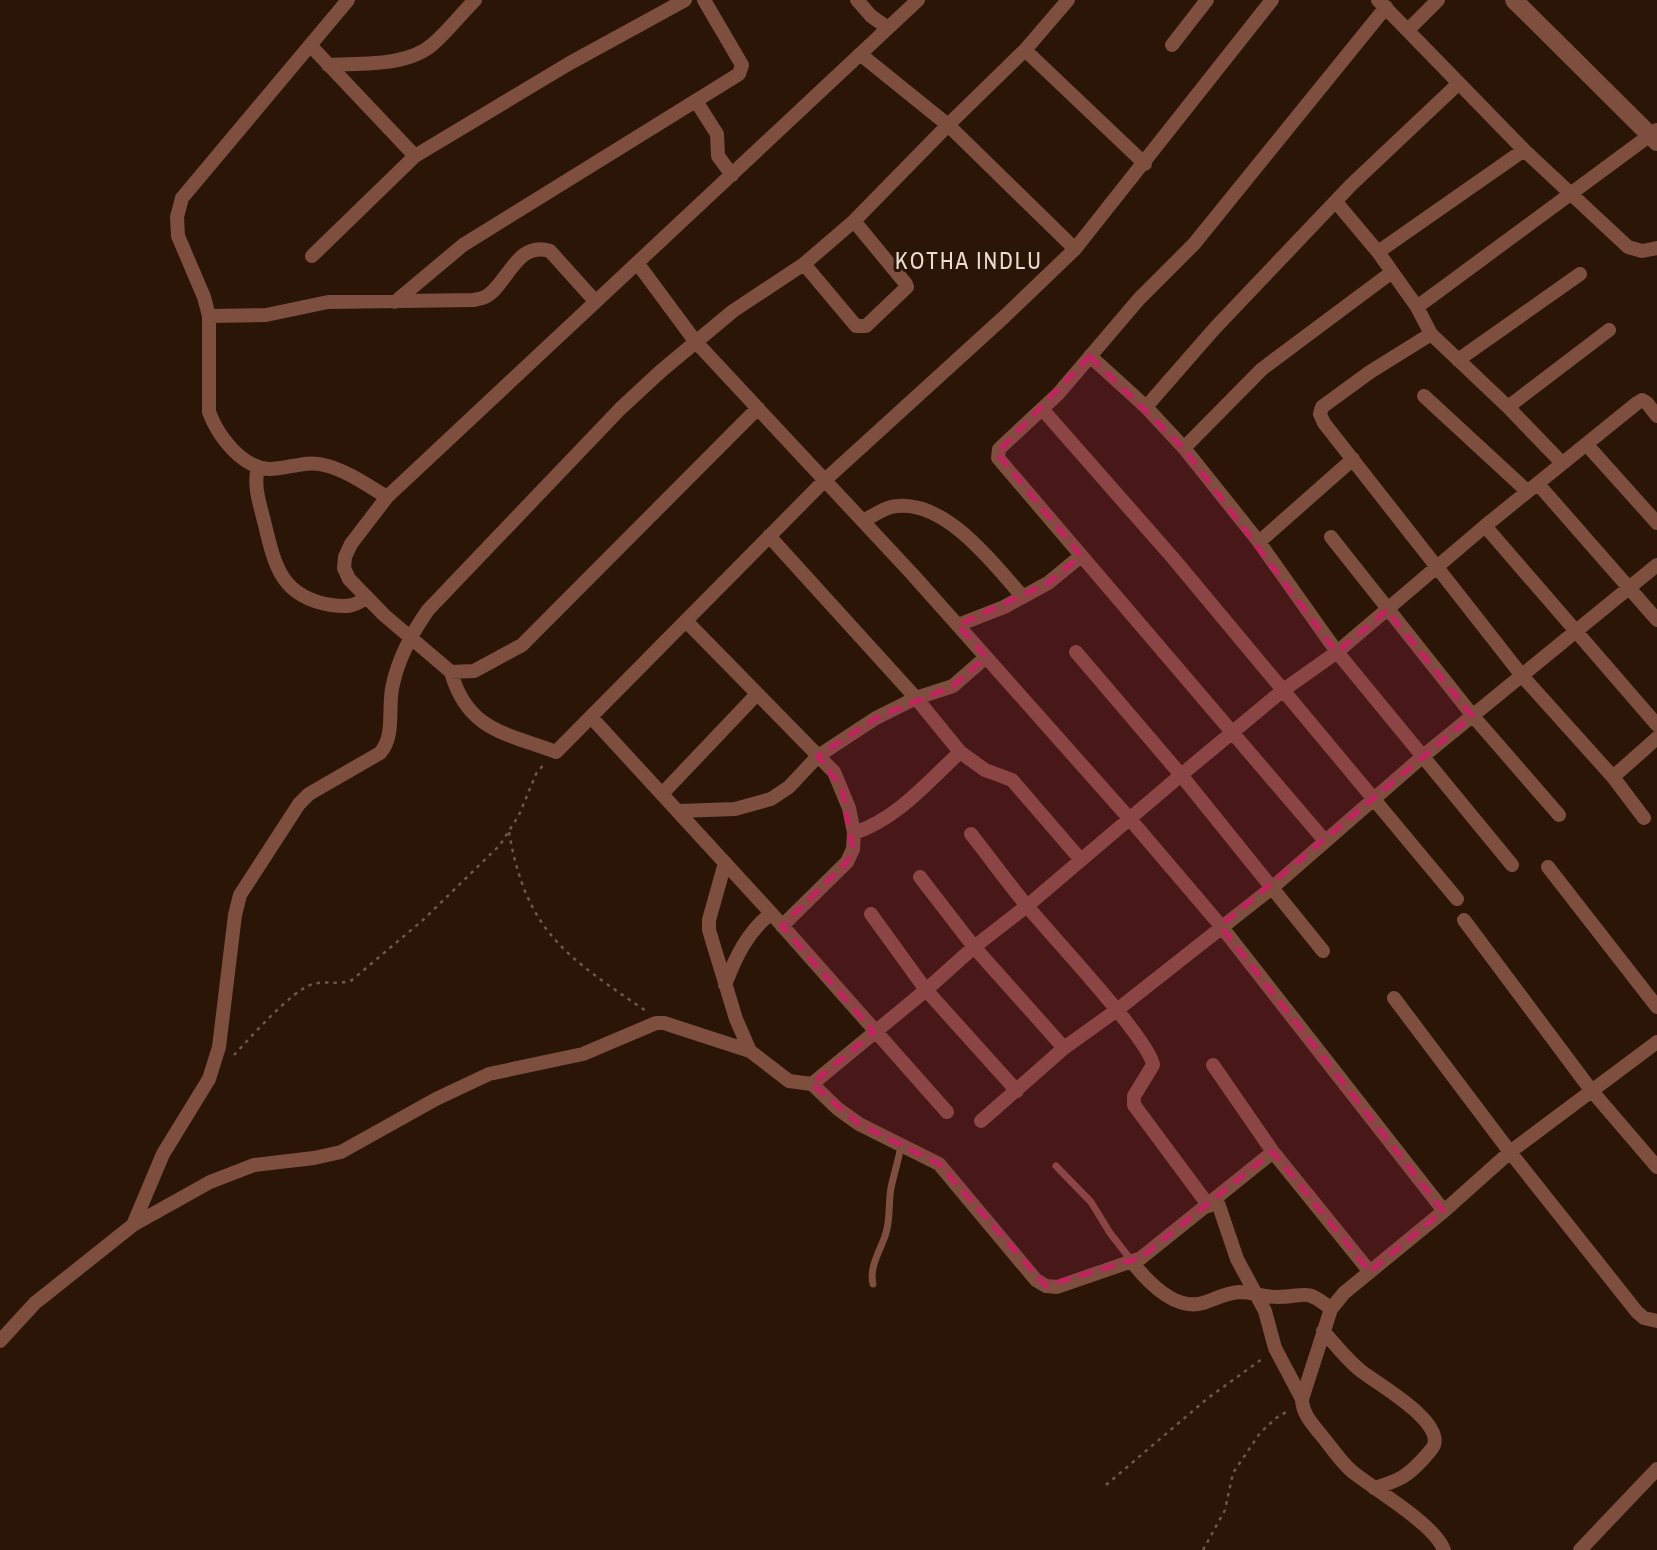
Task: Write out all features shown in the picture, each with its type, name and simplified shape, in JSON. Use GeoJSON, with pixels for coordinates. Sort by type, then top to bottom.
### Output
{"type":"FeatureCollection","features":[{"type":"Feature","properties":{"kind":"street"},"geometry":{"type":"LineString","coordinates":[[348,0],[182,198],[177,217],[178,236],[204,297],[209,316],[209,412],[222,438],[246,461],[258,467],[270,469],[314,463],[324,465],[339,470],[387,496]]}},
{"type":"Feature","properties":{"kind":"street"},"geometry":{"type":"LineString","coordinates":[[328,65],[405,58],[423,51],[475,0]]}},
{"type":"Feature","properties":{"kind":"street"},"geometry":{"type":"LineString","coordinates":[[312,256],[415,156],[570,64],[685,0]]}},
{"type":"Feature","properties":{"kind":"street"},"geometry":{"type":"LineString","coordinates":[[394,302],[463,245],[739,74],[742,65],[704,0]]}},
{"type":"Feature","properties":{"kind":"street"},"geometry":{"type":"LineString","coordinates":[[858,0],[871,16],[888,28]]}},
{"type":"Feature","properties":{"kind":"street"},"geometry":{"type":"LineString","coordinates":[[758,408],[522,645],[474,671],[451,672],[367,597],[349,579],[344,568],[345,557],[359,530],[387,496],[918,0]]}},
{"type":"Feature","properties":{"kind":"street"},"geometry":{"type":"LineString","coordinates":[[133,1225],[163,1154],[202,1093],[219,1047],[235,915],[240,895],[299,804],[309,794],[380,753],[384,748],[389,733],[389,703],[393,685],[410,636],[444,590],[620,409],[695,341],[744,303],[804,264],[854,221],[1025,50],[1068,0]]}},
{"type":"Feature","properties":{"kind":"street"},"geometry":{"type":"LineString","coordinates":[[1172,45],[1207,0]]}},
{"type":"Feature","properties":{"kind":"street"},"geometry":{"type":"LineString","coordinates":[[451,672],[456,692],[466,708],[480,722],[556,752],[825,480],[1021,302],[1075,249],[1272,0]]}},
{"type":"Feature","properties":{"kind":"street"},"geometry":{"type":"LineString","coordinates":[[1408,30],[1438,0]]}},
{"type":"Feature","properties":{"kind":"street"},"geometry":{"type":"LineString","coordinates":[[1417,307],[1655,136],[1514,0]]}},
{"type":"Feature","properties":{"kind":"street"},"geometry":{"type":"LineString","coordinates":[[1325,841],[998,458],[999,449],[1043,410],[1139,299],[1194,244],[1382,4],[1524,150],[1628,247],[1642,251],[1657,248]]}},
{"type":"Feature","properties":{"kind":"street"},"geometry":{"type":"LineString","coordinates":[[310,45],[415,156]]}},
{"type":"Feature","properties":{"kind":"street"},"geometry":{"type":"LineString","coordinates":[[1025,50],[1145,163]]}},
{"type":"Feature","properties":{"kind":"street"},"geometry":{"type":"LineString","coordinates":[[860,54],[948,125],[1075,249]]}},
{"type":"Feature","properties":{"kind":"street"},"geometry":{"type":"LineString","coordinates":[[1146,407],[1215,328],[1351,184],[1459,83]]}},
{"type":"Feature","properties":{"kind":"street"},"geometry":{"type":"LineString","coordinates":[[696,101],[717,134],[718,156],[732,175]]}},
{"type":"Feature","properties":{"kind":"street"},"geometry":{"type":"LineString","coordinates":[[1378,253],[1524,150]]}},
{"type":"Feature","properties":{"kind":"street"},"geometry":{"type":"LineString","coordinates":[[1336,202],[1392,272],[1417,307],[1431,334],[1562,463]]}},
{"type":"Feature","properties":{"kind":"street"},"geometry":{"type":"LineString","coordinates":[[804,264],[856,326],[866,326],[907,287],[854,221]]}},
{"type":"Feature","properties":{"kind":"street"},"geometry":{"type":"LineString","coordinates":[[209,316],[267,315],[328,302],[474,300],[485,297],[510,267],[533,250],[541,248],[550,251],[595,301]]}},
{"type":"Feature","properties":{"kind":"street"},"geometry":{"type":"LineString","coordinates":[[638,264],[695,341],[958,625],[1221,926],[1444,1211]]}},
{"type":"Feature","properties":{"kind":"street"},"geometry":{"type":"LineString","coordinates":[[1184,448],[1262,369],[1392,272]]}},
{"type":"Feature","properties":{"kind":"street"},"geometry":{"type":"LineString","coordinates":[[1458,360],[1580,274]]}},
{"type":"Feature","properties":{"kind":"street"},"geometry":{"type":"LineString","coordinates":[[1508,407],[1609,330]]}},
{"type":"Feature","properties":{"kind":"street"},"geometry":{"type":"LineString","coordinates":[[1431,334],[1370,372],[1322,407],[1320,414],[1324,423],[1523,677],[1613,777],[1644,818]]}},
{"type":"Feature","properties":{"kind":"street"},"geometry":{"type":"LineString","coordinates":[[1090,356],[1146,407],[1184,448],[1259,542],[1337,652],[1511,865]]}},
{"type":"Feature","properties":{"kind":"street"},"geometry":{"type":"LineString","coordinates":[[1424,396],[1532,488],[1657,620]]}},
{"type":"Feature","properties":{"kind":"street"},"geometry":{"type":"LineString","coordinates":[[0,1341],[35,1303],[133,1225],[210,1182],[254,1165],[341,1152],[436,1099],[489,1074],[583,1054],[656,1023],[664,1023],[750,1051],[789,1081],[812,1084],[1282,691],[1337,652],[1562,463],[1642,400],[1657,416]]}},
{"type":"Feature","properties":{"kind":"street"},"geometry":{"type":"LineString","coordinates":[[1043,410],[1173,558],[1457,899]]}},
{"type":"Feature","properties":{"kind":"street"},"geometry":{"type":"LineString","coordinates":[[1587,445],[1657,523]]}},
{"type":"Feature","properties":{"kind":"street"},"geometry":{"type":"LineString","coordinates":[[1259,542],[1353,459]]}},
{"type":"Feature","properties":{"kind":"street"},"geometry":{"type":"LineString","coordinates":[[258,467],[255,488],[281,577],[302,596],[318,603],[348,607],[367,597]]}},
{"type":"Feature","properties":{"kind":"street"},"geometry":{"type":"LineString","coordinates":[[863,521],[894,505],[908,506],[932,514],[952,524],[975,543],[1021,596]]}},
{"type":"Feature","properties":{"kind":"street"},"geometry":{"type":"LineString","coordinates":[[1485,526],[1657,725]]}},
{"type":"Feature","properties":{"kind":"street"},"geometry":{"type":"LineString","coordinates":[[769,536],[916,698],[960,752],[985,771],[1012,780],[1081,860]]}},
{"type":"Feature","properties":{"kind":"street"},"geometry":{"type":"LineString","coordinates":[[1331,537],[1387,610],[1559,815]]}},
{"type":"Feature","properties":{"kind":"street"},"geometry":{"type":"LineString","coordinates":[[958,625],[1004,607],[1048,583],[1081,556]]}},
{"type":"Feature","properties":{"kind":"street"},"geometry":{"type":"LineString","coordinates":[[981,1121],[1063,1048],[1117,1010],[1273,887],[1422,757],[1657,565]]}},
{"type":"Feature","properties":{"kind":"street"},"geometry":{"type":"LineString","coordinates":[[686,621],[834,772],[842,788],[854,833],[853,849],[848,862],[782,926]]}},
{"type":"Feature","properties":{"kind":"street"},"geometry":{"type":"LineString","coordinates":[[1076,652],[1181,775],[1323,951]]}},
{"type":"Feature","properties":{"kind":"street"},"geometry":{"type":"LineString","coordinates":[[678,811],[735,809],[771,799],[789,787],[818,756],[876,718],[916,698],[953,685],[986,657]]}},
{"type":"Feature","properties":{"kind":"street"},"geometry":{"type":"LineString","coordinates":[[662,794],[757,694]]}},
{"type":"Feature","properties":{"kind":"street"},"geometry":{"type":"LineString","coordinates":[[592,717],[771,913],[947,1112]]}},
{"type":"Feature","properties":{"kind":"street"},"geometry":{"type":"LineString","coordinates":[[1613,777],[1657,738]]}},
{"type":"Feature","properties":{"kind":"street"},"geometry":{"type":"LineString","coordinates":[[854,833],[871,828],[894,813],[960,752]]}},
{"type":"Feature","properties":{"kind":"street"},"geometry":{"type":"LineString","coordinates":[[971,834],[1027,906],[1117,1010],[1153,1060],[1153,1065],[1134,1097],[1134,1105],[1213,1203],[1237,1259],[1265,1311],[1275,1348],[1310,1421],[1352,1472],[1430,1530],[1444,1550]]}},
{"type":"Feature","properties":{"kind":"street"},"geometry":{"type":"LineString","coordinates":[[725,863],[709,920],[709,930],[736,1019],[750,1051]]}},
{"type":"Feature","properties":{"kind":"street"},"geometry":{"type":"LineString","coordinates":[[1548,867],[1657,1007]]}},
{"type":"Feature","properties":{"kind":"street"},"geometry":{"type":"LineString","coordinates":[[919,877],[974,947],[1063,1048]]}},
{"type":"Feature","properties":{"kind":"street"},"geometry":{"type":"LineString","coordinates":[[725,985],[744,941],[771,913]]}},
{"type":"Feature","properties":{"kind":"street"},"geometry":{"type":"LineString","coordinates":[[871,914],[926,990],[1017,1091]]}},
{"type":"Feature","properties":{"kind":"street"},"geometry":{"type":"LineString","coordinates":[[1464,920],[1591,1090],[1657,1167]]}},
{"type":"Feature","properties":{"kind":"street"},"geometry":{"type":"LineString","coordinates":[[1394,998],[1510,1152],[1637,1312],[1644,1318],[1657,1321]]}},
{"type":"Feature","properties":{"kind":"street"},"geometry":{"type":"LineString","coordinates":[[1302,1403],[1331,1309],[1344,1293],[1444,1211],[1510,1152],[1657,1042]]}},
{"type":"Feature","properties":{"kind":"street"},"geometry":{"type":"LineString","coordinates":[[1213,1065],[1273,1152],[1370,1272]]}},
{"type":"Feature","properties":{"kind":"street"},"geometry":{"type":"LineString","coordinates":[[812,1084],[838,1109],[859,1124],[939,1164],[1035,1280],[1046,1286],[1057,1287],[1142,1258],[1273,1152]]}},
{"type":"Feature","properties":{"kind":"street"},"geometry":{"type":"LineString","coordinates":[[1132,1262],[1149,1282],[1188,1304],[1200,1304],[1229,1293],[1277,1297],[1308,1294],[1318,1298],[1331,1309]]}},
{"type":"Feature","properties":{"kind":"street"},"geometry":{"type":"LineString","coordinates":[[1323,1332],[1359,1370],[1420,1415],[1432,1429],[1434,1445],[1404,1479],[1374,1488]]}},
{"type":"Feature","properties":{"kind":"street"},"geometry":{"type":"LineString","coordinates":[[1580,1550],[1657,1469]]}},
{"type":"Feature","properties":{"kind":"lane"},"geometry":{"type":"LineString","coordinates":[[873,1284],[872,1270],[888,1226],[891,1189],[901,1144]]}},
{"type":"Feature","properties":{"kind":"lane"},"geometry":{"type":"LineString","coordinates":[[1056,1166],[1091,1202],[1132,1262]]}},
{"type":"Feature","properties":{"kind":"path"},"geometry":{"type":"LineString","coordinates":[[232,1058],[264,1022],[308,986],[321,983],[341,984],[352,980],[443,901],[500,845],[519,816],[536,774],[556,752]]}},
{"type":"Feature","properties":{"kind":"path"},"geometry":{"type":"LineString","coordinates":[[509,832],[521,883],[540,923],[550,936],[602,981],[664,1023]]}},
{"type":"Feature","properties":{"kind":"path"},"geometry":{"type":"LineString","coordinates":[[1106,1485],[1208,1398],[1275,1348]]}},
{"type":"Feature","properties":{"kind":"path"},"geometry":{"type":"LineString","coordinates":[[1203,1550],[1225,1510],[1233,1473],[1260,1433],[1276,1418],[1302,1403]]}},
{"type":"Feature","properties":{"kind":"highlighted area"},"geometry":{"type":"Polygon","coordinates":[[[1090,356],[1184,448],[1337,652],[1387,610],[1473,716],[1221,926],[1444,1211],[1370,1272],[1273,1152],[1141,1258],[1046,1286],[939,1164],[859,1124],[812,1084],[874,1032],[782,926],[847,862],[853,849],[842,788],[818,756],[876,718],[953,686],[986,657],[958,625],[1048,583],[1081,556],[997,453],[1090,356]]]}},
{"type":"Feature","properties":{"kind":"district","name":"KOTHA INDLU"},"geometry":{"type":"Point","coordinates":[969,260]}}]}
